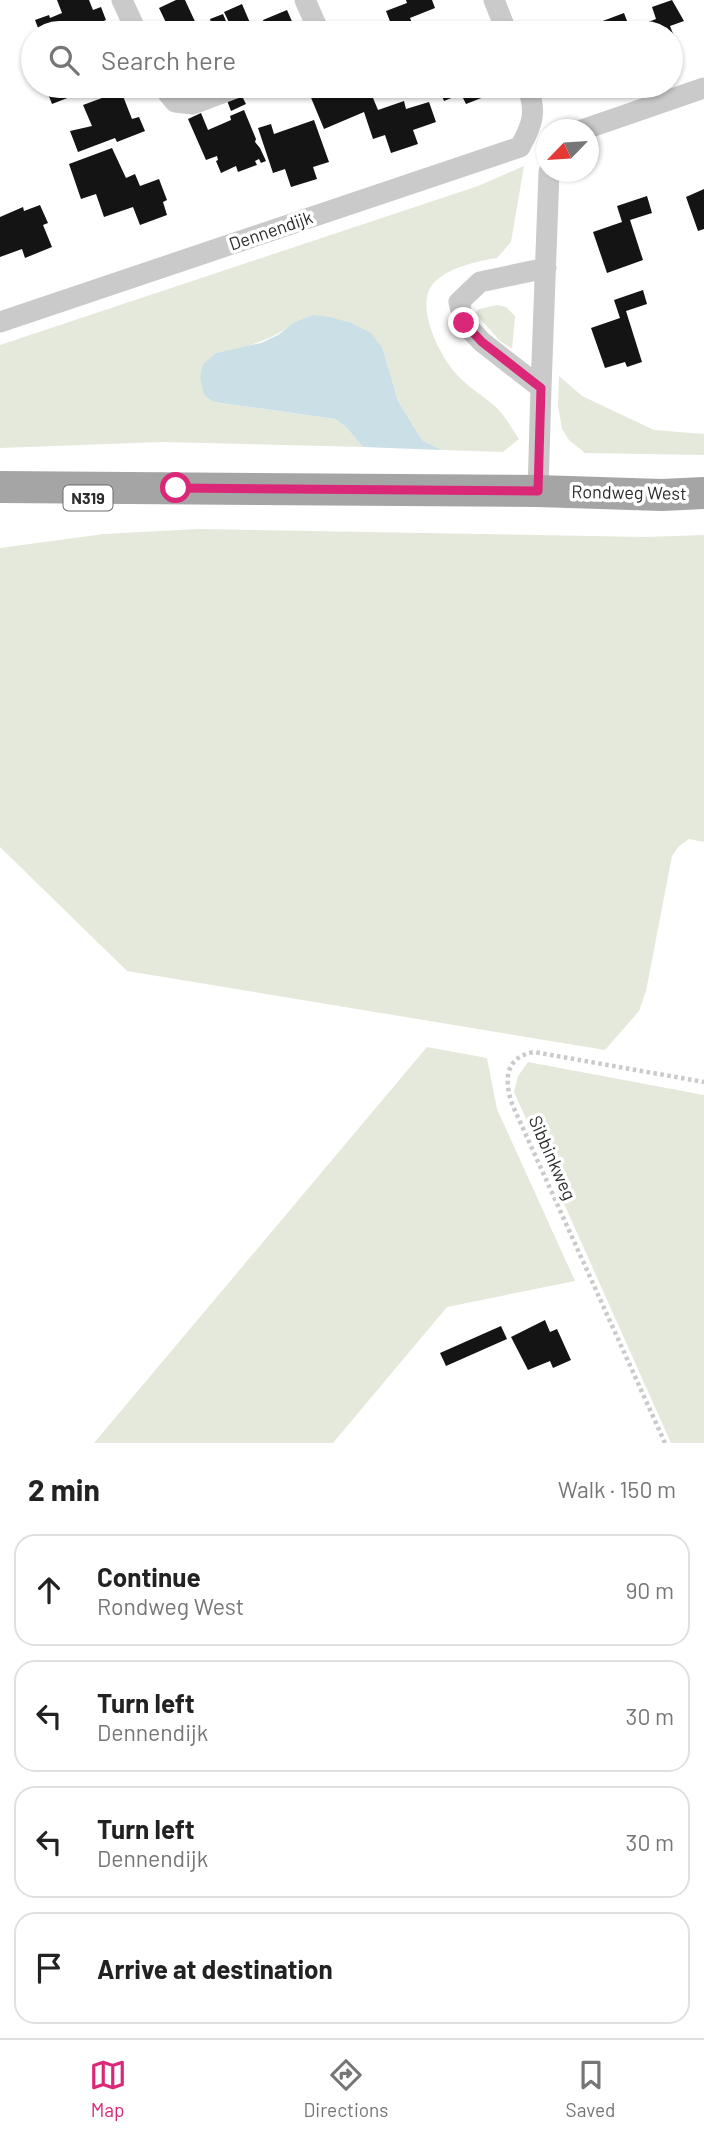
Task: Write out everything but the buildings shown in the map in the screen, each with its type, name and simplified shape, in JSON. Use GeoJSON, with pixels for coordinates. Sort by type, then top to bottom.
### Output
{"type":"FeatureCollection","features":[{"type":"Feature","properties":{"kind":"main road","name":"Rondweg West"},"geometry":{"type":"LineString","coordinates":[[0,487],[538,491],[662,495],[704,493]]}},
{"type":"Feature","properties":{"kind":"main road","name":"Rondweg West"},"geometry":{"type":"LineString","coordinates":[[0,509],[176,488]]}},
{"type":"Feature","properties":{"kind":"street"},"geometry":{"type":"LineString","coordinates":[[122,0],[132,21]]}},
{"type":"Feature","properties":{"kind":"street"},"geometry":{"type":"LineString","coordinates":[[305,0],[314,21]]}},
{"type":"Feature","properties":{"kind":"street"},"geometry":{"type":"LineString","coordinates":[[494,0],[502,21]]}},
{"type":"Feature","properties":{"kind":"street"},"geometry":{"type":"LineString","coordinates":[[683,95],[704,88]]}},
{"type":"Feature","properties":{"kind":"street"},"geometry":{"type":"LineString","coordinates":[[172,98],[175,102],[193,104],[209,98]]}},
{"type":"Feature","properties":{"kind":"street","name":"Dennendijk"},"geometry":{"type":"LineString","coordinates":[[0,322],[520,147],[532,126],[532,98]]}},
{"type":"Feature","properties":{"kind":"street"},"geometry":{"type":"LineString","coordinates":[[599,124],[675,98]]}},
{"type":"Feature","properties":{"kind":"street"},"geometry":{"type":"LineString","coordinates":[[538,491],[549,182]]}},
{"type":"Feature","properties":{"kind":"street"},"geometry":{"type":"LineString","coordinates":[[541,388],[482,342],[464,323],[459,302],[480,282],[546,268]]}},
{"type":"Feature","properties":{"kind":"path","name":"Sibbinkweg"},"geometry":{"type":"LineString","coordinates":[[664,1443],[512,1104],[507,1082],[514,1059],[534,1052],[704,1082]]}},
{"type":"Feature","properties":{"kind":"shaded area"},"geometry":{"type":"Polygon","coordinates":[[[524,166],[511,242],[497,258],[463,266],[439,278],[428,293],[426,304],[430,328],[452,369],[497,408],[519,439],[503,452],[442,450],[422,440],[398,401],[383,349],[293,323],[266,339],[216,353],[214,402],[335,419],[345,426],[363,447],[162,442],[0,448],[0,345],[478,186],[524,166]]]}},
{"type":"Feature","properties":{"kind":"shaded area"},"geometry":{"type":"Polygon","coordinates":[[[497,305],[506,307],[515,316],[512,349],[500,341],[475,313],[479,309],[497,305]]]}},
{"type":"Feature","properties":{"kind":"shaded area"},"geometry":{"type":"Polygon","coordinates":[[[559,376],[582,396],[654,430],[704,434],[704,455],[585,453],[569,440],[562,429],[558,406],[559,376]]]}},
{"type":"Feature","properties":{"kind":"shaded area"},"geometry":{"type":"Polygon","coordinates":[[[198,529],[646,537],[704,535],[704,842],[689,839],[679,846],[672,856],[646,991],[639,1011],[605,1050],[127,971],[0,847],[0,548],[104,534],[198,529]]]}},
{"type":"Feature","properties":{"kind":"shaded area"},"geometry":{"type":"Polygon","coordinates":[[[427,1047],[487,1058],[497,1109],[575,1281],[447,1307],[333,1443],[94,1443],[427,1047]]]}},
{"type":"Feature","properties":{"kind":"shaded area"},"geometry":{"type":"Polygon","coordinates":[[[528,1062],[704,1095],[704,1443],[671,1443],[514,1092],[518,1076],[528,1062]]]}},
{"type":"Feature","properties":{"kind":"water"},"geometry":{"type":"Polygon","coordinates":[[[313,315],[351,323],[371,333],[383,349],[398,401],[422,440],[442,450],[363,447],[345,426],[335,419],[214,402],[204,395],[200,376],[203,364],[216,353],[261,343],[278,335],[293,323],[313,315]]]}},
{"type":"Feature","properties":{"kind":"route"},"geometry":{"type":"LineString","coordinates":[[176,488],[538,491],[541,388],[482,342],[464,323]]}}]}
